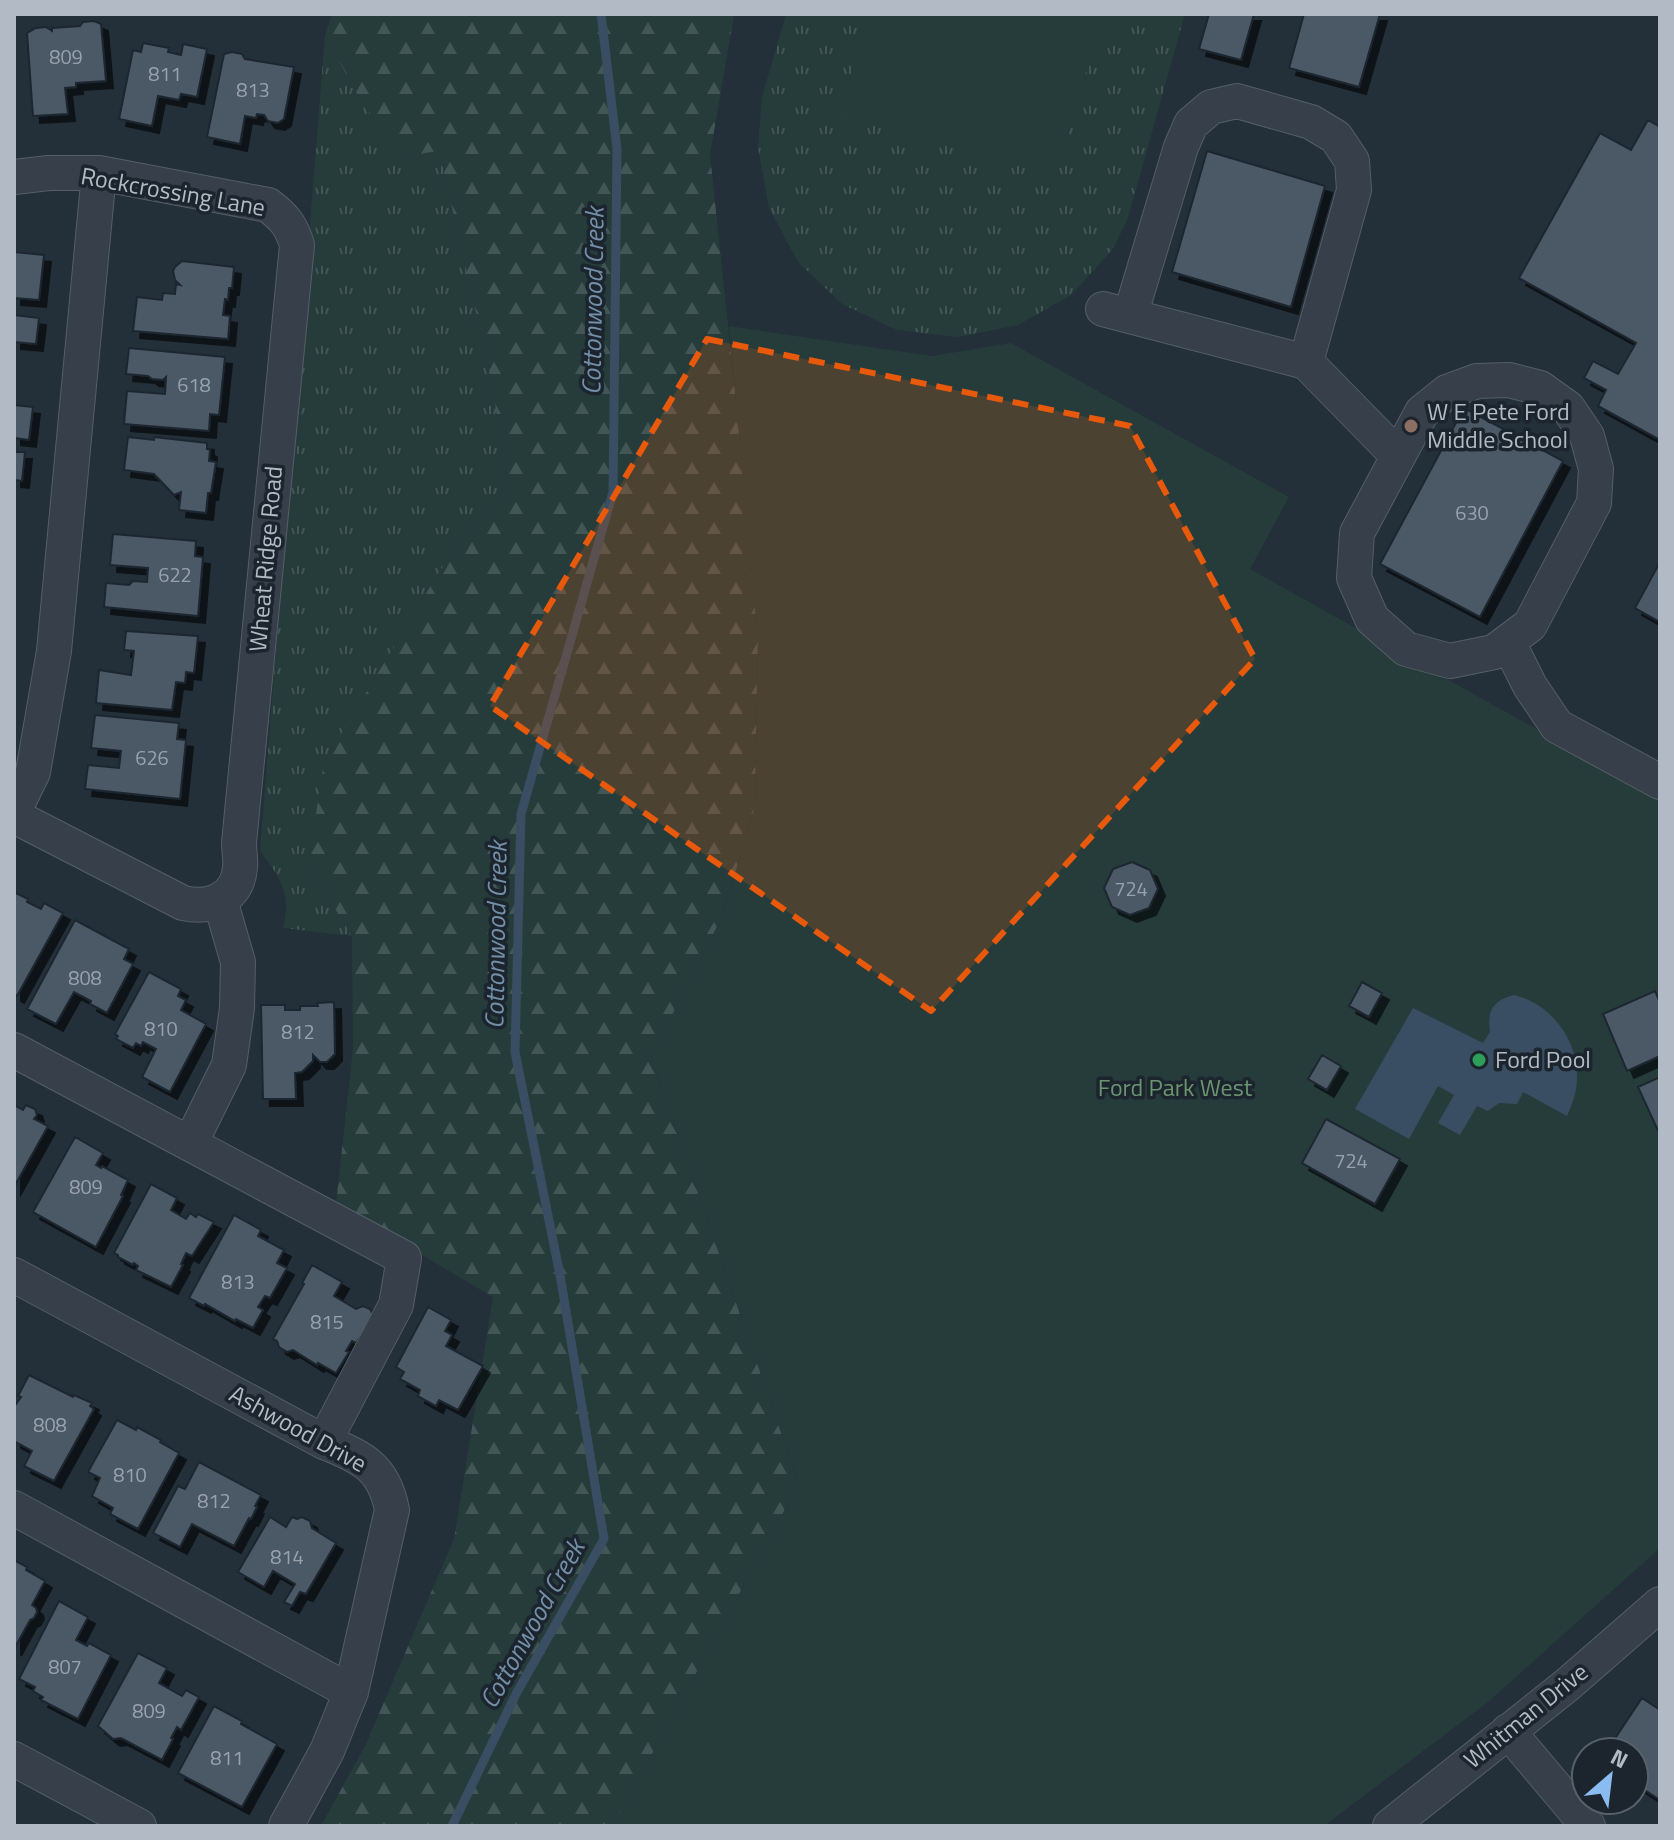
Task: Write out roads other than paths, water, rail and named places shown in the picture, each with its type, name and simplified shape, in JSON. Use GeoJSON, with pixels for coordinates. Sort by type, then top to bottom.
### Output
{"type":"FeatureCollection","features":[{"type":"Feature","properties":{"kind":"street"},"geometry":{"type":"LineString","coordinates":[[1306,362],[1354,190],[1352,161],[1336,137],[1311,122],[1237,101],[1211,107],[1191,124],[1116,313],[1306,362],[1398,456]]}},
{"type":"Feature","properties":{"kind":"street","name":"Rockcrossing Lane"},"geometry":{"type":"LineString","coordinates":[[14,177],[99,173],[268,205],[283,216]]}},
{"type":"Feature","properties":{"kind":"street"},"geometry":{"type":"LineString","coordinates":[[99,173],[54,651],[33,772],[14,813],[183,903],[196,906],[220,900],[238,962],[237,1008],[229,1065],[190,1144]]}},
{"type":"Feature","properties":{"kind":"street","name":"Wheat Ridge Road"},"geometry":{"type":"LineString","coordinates":[[220,900],[237,881],[240,868],[239,843],[297,245],[292,228],[283,216]]}},
{"type":"Feature","properties":{"kind":"street"},"geometry":{"type":"LineString","coordinates":[[1509,380],[1540,388],[1568,408],[1587,436],[1596,469],[1594,503],[1530,625],[1508,642],[1494,652],[1450,661],[1406,649],[1372,619],[1354,578],[1357,533],[1422,412],[1447,392],[1477,381],[1509,380]]}},
{"type":"Feature","properties":{"kind":"street"},"geometry":{"type":"LineString","coordinates":[[1508,642],[1530,686],[1557,726],[1660,782]]}},
{"type":"Feature","properties":{"kind":"street"},"geometry":{"type":"LineString","coordinates":[[14,1050],[404,1258],[396,1305],[324,1442]]}},
{"type":"Feature","properties":{"kind":"street","name":"Ashwood Drive"},"geometry":{"type":"LineString","coordinates":[[14,1275],[368,1463],[389,1492],[392,1510],[351,1692],[327,1751],[286,1826]]}},
{"type":"Feature","properties":{"kind":"street"},"geometry":{"type":"LineString","coordinates":[[14,1508],[351,1692]]}},
{"type":"Feature","properties":{"kind":"street","name":"Whitman Drive"},"geometry":{"type":"LineString","coordinates":[[1390,1826],[1658,1611]]}},
{"type":"Feature","properties":{"kind":"street"},"geometry":{"type":"LineString","coordinates":[[1508,1731],[1588,1826]]}},
{"type":"Feature","properties":{"kind":"street"},"geometry":{"type":"LineString","coordinates":[[14,1759],[139,1826]]}},
{"type":"Feature","properties":{"kind":"water","name":"Ford Pool"},"geometry":{"type":"Polygon","coordinates":[[[1514,995],[1527,999],[1549,1014],[1572,1047],[1577,1079],[1567,1116],[1523,1092],[1517,1104],[1499,1103],[1488,1111],[1477,1106],[1460,1135],[1438,1123],[1454,1095],[1438,1086],[1409,1139],[1355,1109],[1413,1008],[1483,1043],[1490,1032],[1489,1018],[1493,1008],[1501,1000],[1514,995]]]}},
{"type":"Feature","properties":{"kind":"waterway","name":"Cottonwood Creek"},"geometry":{"type":"LineString","coordinates":[[452,1826],[517,1692],[604,1539],[560,1275],[515,1052],[521,814],[613,492],[617,149],[601,14]]}},
{"type":"Feature","properties":{"kind":"place","name":"W E Pete Ford Middle School"},"geometry":{"type":"Point","coordinates":[1411,426]}},
{"type":"Feature","properties":{"kind":"place","name":"Ford Pool"},"geometry":{"type":"Point","coordinates":[1479,1060]}},
{"type":"Feature","properties":{"kind":"park label","name":"Ford Park West"},"geometry":{"type":"Point","coordinates":[1175,1088]}}]}
